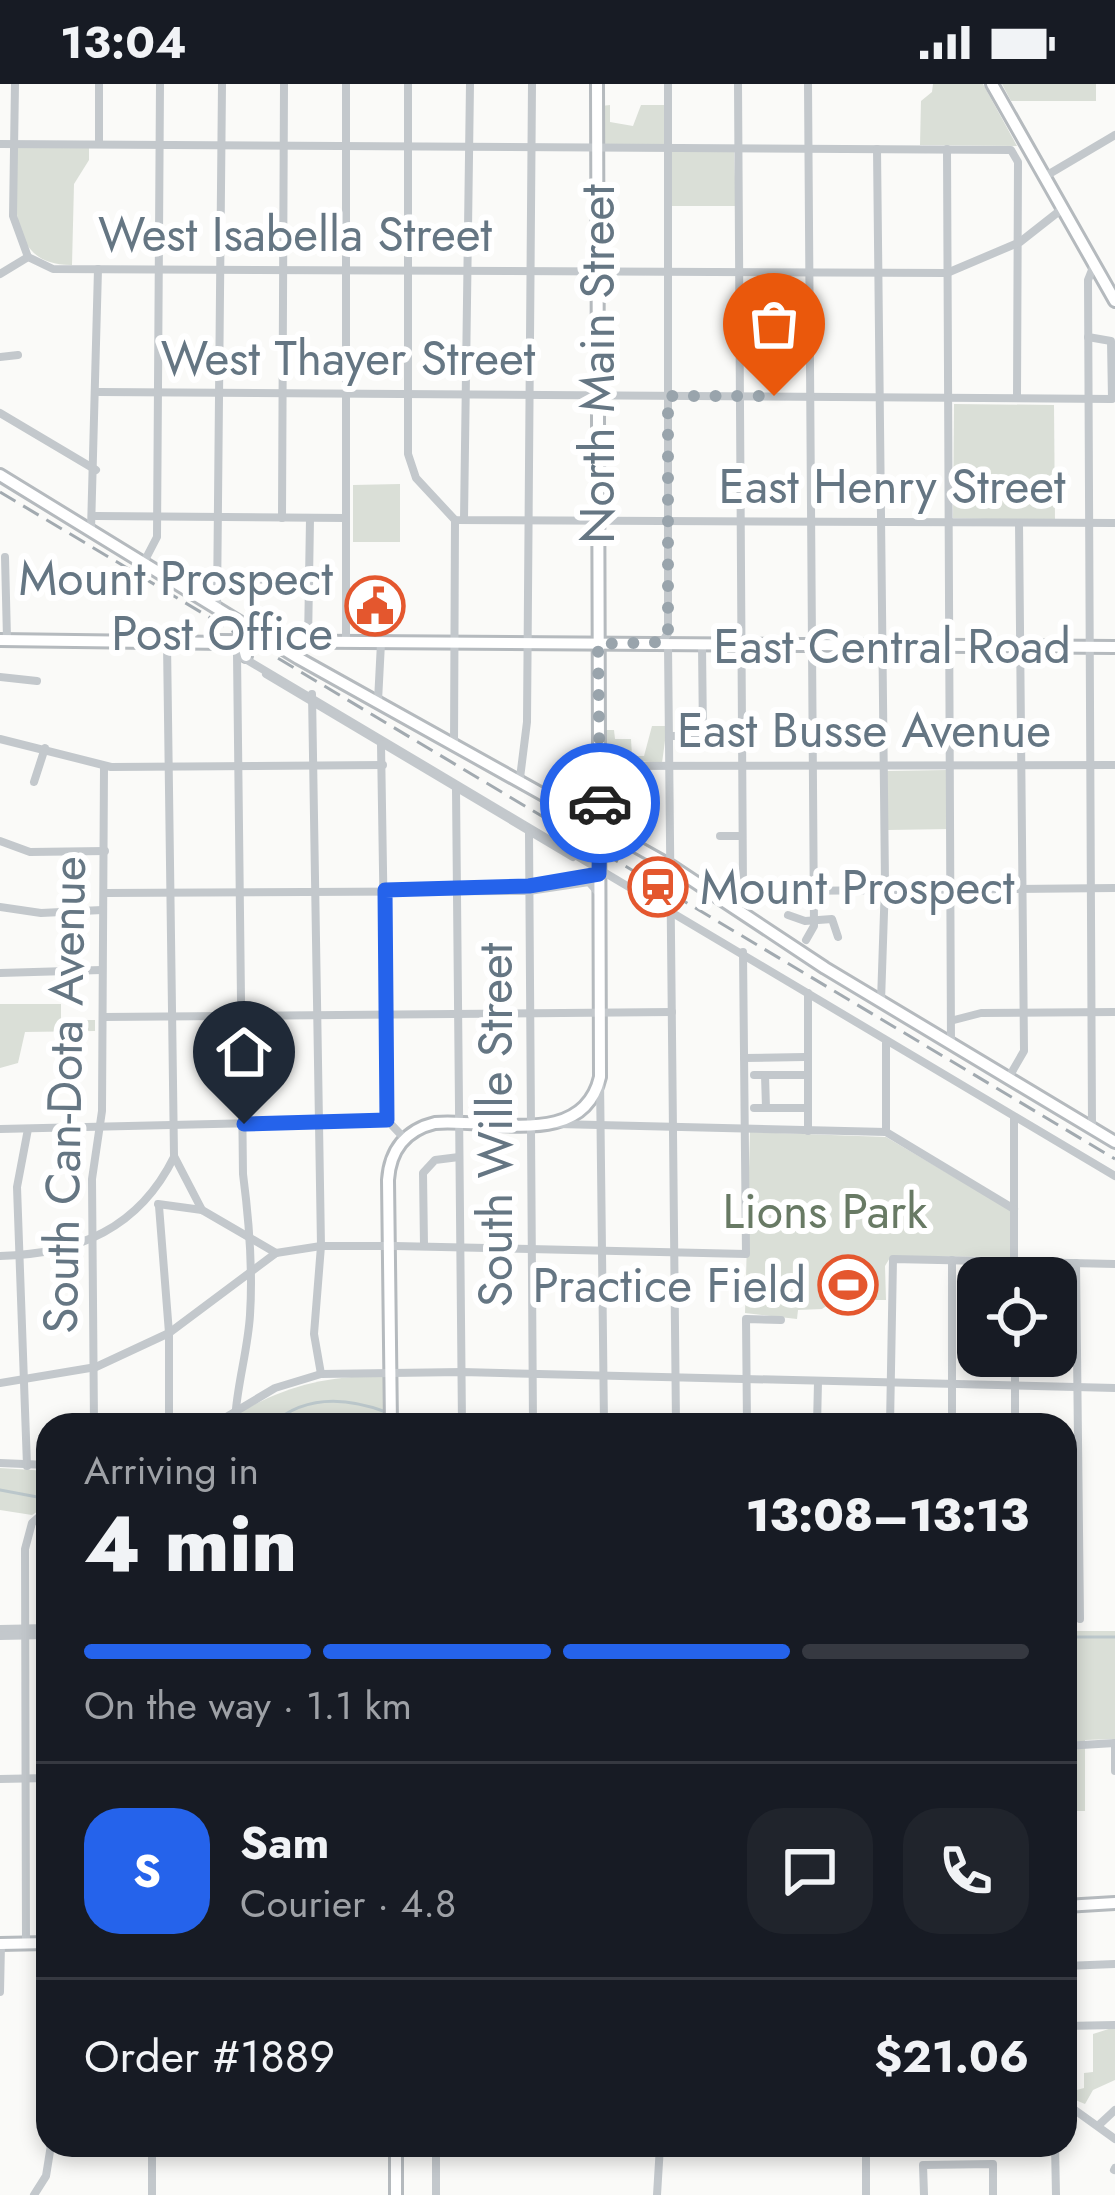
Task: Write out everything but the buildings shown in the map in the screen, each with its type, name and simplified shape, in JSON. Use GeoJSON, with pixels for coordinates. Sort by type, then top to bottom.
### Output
{"type":"FeatureCollection","features":[{"type":"Feature","properties":{"kind":"main road","name":"North Main Street"},"geometry":{"type":"LineString","coordinates":[[597,84],[598,644],[604,764],[596,869],[600,1078]]}},
{"type":"Feature","properties":{"kind":"main road"},"geometry":{"type":"LineString","coordinates":[[992,84],[1115,301]]}},
{"type":"Feature","properties":{"kind":"main road"},"geometry":{"type":"LineString","coordinates":[[0,475],[318,666],[670,866],[880,1002],[1115,1142]]}},
{"type":"Feature","properties":{"kind":"main road"},"geometry":{"type":"LineString","coordinates":[[219,607],[245,647]]}},
{"type":"Feature","properties":{"kind":"main road","name":"East Central Road"},"geometry":{"type":"LineString","coordinates":[[3,640],[218,641],[245,647],[277,642],[644,645],[669,641],[1115,647]]}},
{"type":"Feature","properties":{"kind":"main road"},"geometry":{"type":"LineString","coordinates":[[391,1413],[388,1173],[404,1138],[427,1124],[557,1124],[587,1107],[600,1078]]}},
{"type":"Feature","properties":{"kind":"main road"},"geometry":{"type":"LineString","coordinates":[[1077,1905],[1115,1903]]}},
{"type":"Feature","properties":{"kind":"main road"},"geometry":{"type":"LineString","coordinates":[[1,1944],[36,1944]]}},
{"type":"Feature","properties":{"kind":"main road"},"geometry":{"type":"LineString","coordinates":[[396,2157],[396,2195]]}},
{"type":"Feature","properties":{"kind":"street"},"geometry":{"type":"LineString","coordinates":[[15,84],[13,215],[28,256]]}},
{"type":"Feature","properties":{"kind":"street"},"geometry":{"type":"LineString","coordinates":[[99,84],[99,144]]}},
{"type":"Feature","properties":{"kind":"street"},"geometry":{"type":"LineString","coordinates":[[144,562],[156,540],[158,517],[160,84]]}},
{"type":"Feature","properties":{"kind":"street"},"geometry":{"type":"LineString","coordinates":[[219,607],[222,84]]}},
{"type":"Feature","properties":{"kind":"street"},"geometry":{"type":"LineString","coordinates":[[282,518],[284,84]]}},
{"type":"Feature","properties":{"kind":"street"},"geometry":{"type":"LineString","coordinates":[[346,84],[346,643]]}},
{"type":"Feature","properties":{"kind":"street"},"geometry":{"type":"LineString","coordinates":[[408,84],[409,462],[457,519]]}},
{"type":"Feature","properties":{"kind":"street"},"geometry":{"type":"LineString","coordinates":[[454,745],[457,519],[470,395],[470,84]]}},
{"type":"Feature","properties":{"kind":"street"},"geometry":{"type":"LineString","coordinates":[[520,778],[527,722],[524,644],[531,520],[532,84]]}},
{"type":"Feature","properties":{"kind":"street"},"geometry":{"type":"LineString","coordinates":[[668,84],[676,1413]]}},
{"type":"Feature","properties":{"kind":"street"},"geometry":{"type":"LineString","coordinates":[[738,84],[743,887],[738,907]]}},
{"type":"Feature","properties":{"kind":"street"},"geometry":{"type":"LineString","coordinates":[[806,940],[813,918],[808,84]]}},
{"type":"Feature","properties":{"kind":"street"},"geometry":{"type":"LineString","coordinates":[[1044,177],[1114,138]]}},
{"type":"Feature","properties":{"kind":"street"},"geometry":{"type":"LineString","coordinates":[[0,144],[1016,153],[1017,398]]}},
{"type":"Feature","properties":{"kind":"street"},"geometry":{"type":"LineString","coordinates":[[877,149],[886,990],[880,1002]]}},
{"type":"Feature","properties":{"kind":"street"},"geometry":{"type":"LineString","coordinates":[[947,149],[951,1044]]}},
{"type":"Feature","properties":{"kind":"street"},"geometry":{"type":"LineString","coordinates":[[947,274],[1018,244],[1062,209]]}},
{"type":"Feature","properties":{"kind":"street","name":"West Isabella Street"},"geometry":{"type":"LineString","coordinates":[[0,274],[28,256],[52,269],[947,274]]}},
{"type":"Feature","properties":{"kind":"street"},"geometry":{"type":"LineString","coordinates":[[1092,1128],[1088,280],[1094,265]]}},
{"type":"Feature","properties":{"kind":"street"},"geometry":{"type":"LineString","coordinates":[[91,530],[95,516],[98,269]]}},
{"type":"Feature","properties":{"kind":"street","name":"West Thayer Street"},"geometry":{"type":"LineString","coordinates":[[98,392],[1112,399],[1111,341],[1088,338]]}},
{"type":"Feature","properties":{"kind":"street"},"geometry":{"type":"LineString","coordinates":[[0,357],[18,355]]}},
{"type":"Feature","properties":{"kind":"street"},"geometry":{"type":"LineString","coordinates":[[0,412],[96,470]]}},
{"type":"Feature","properties":{"kind":"street"},"geometry":{"type":"LineString","coordinates":[[95,516],[344,518]]}},
{"type":"Feature","properties":{"kind":"street"},"geometry":{"type":"LineString","coordinates":[[308,642],[310,519]]}},
{"type":"Feature","properties":{"kind":"street","name":"East Henry Street"},"geometry":{"type":"LineString","coordinates":[[457,519],[1115,524]]}},
{"type":"Feature","properties":{"kind":"street"},"geometry":{"type":"LineString","coordinates":[[1009,1077],[1024,1051],[1019,523]]}},
{"type":"Feature","properties":{"kind":"street"},"geometry":{"type":"LineString","coordinates":[[3,640],[5,557]]}},
{"type":"Feature","properties":{"kind":"street"},"geometry":{"type":"LineString","coordinates":[[219,579],[309,580]]}},
{"type":"Feature","properties":{"kind":"street"},"geometry":{"type":"LineString","coordinates":[[167,641],[174,1156],[156,1202],[169,1333],[169,1413]]}},
{"type":"Feature","properties":{"kind":"street"},"geometry":{"type":"LineString","coordinates":[[378,701],[381,643]]}},
{"type":"Feature","properties":{"kind":"street"},"geometry":{"type":"LineString","coordinates":[[669,736],[703,736],[702,645]]}},
{"type":"Feature","properties":{"kind":"street"},"geometry":{"type":"LineString","coordinates":[[236,1409],[250,1315],[246,1276],[252,1237],[243,1174],[238,677],[245,647],[311,698],[1115,1176]]}},
{"type":"Feature","properties":{"kind":"street"},"geometry":{"type":"LineString","coordinates":[[0,677],[37,682]]}},
{"type":"Feature","properties":{"kind":"street"},"geometry":{"type":"LineString","coordinates":[[311,698],[315,1123],[321,1246],[314,1334],[321,1374]]}},
{"type":"Feature","properties":{"kind":"street"},"geometry":{"type":"LineString","coordinates":[[0,739],[104,766],[383,765]]}},
{"type":"Feature","properties":{"kind":"street"},"geometry":{"type":"LineString","coordinates":[[384,742],[387,1120],[404,1138]]}},
{"type":"Feature","properties":{"kind":"street"},"geometry":{"type":"LineString","coordinates":[[34,782],[45,748]]}},
{"type":"Feature","properties":{"kind":"street","name":"East Busse Avenue"},"geometry":{"type":"LineString","coordinates":[[565,766],[1115,765]]}},
{"type":"Feature","properties":{"kind":"street","name":"South Can-Dota Avenue"},"geometry":{"type":"LineString","coordinates":[[94,1413],[92,1179],[101,1126],[104,766]]}},
{"type":"Feature","properties":{"kind":"street"},"geometry":{"type":"LineString","coordinates":[[457,785],[462,1413]]}},
{"type":"Feature","properties":{"kind":"street","name":"South Wille Street"},"geometry":{"type":"LineString","coordinates":[[530,828],[533,1413]]}},
{"type":"Feature","properties":{"kind":"street"},"geometry":{"type":"LineString","coordinates":[[720,836],[742,836]]}},
{"type":"Feature","properties":{"kind":"street"},"geometry":{"type":"LineString","coordinates":[[0,841],[30,852],[105,851]]}},
{"type":"Feature","properties":{"kind":"street"},"geometry":{"type":"LineString","coordinates":[[529,889],[585,877],[596,869]]}},
{"type":"Feature","properties":{"kind":"street"},"geometry":{"type":"LineString","coordinates":[[106,893],[529,889],[590,882],[599,898]]}},
{"type":"Feature","properties":{"kind":"street"},"geometry":{"type":"LineString","coordinates":[[784,891],[1115,888]]}},
{"type":"Feature","properties":{"kind":"street"},"geometry":{"type":"LineString","coordinates":[[0,907],[41,913],[102,910]]}},
{"type":"Feature","properties":{"kind":"street"},"geometry":{"type":"LineString","coordinates":[[788,915],[836,921],[838,937]]}},
{"type":"Feature","properties":{"kind":"street"},"geometry":{"type":"LineString","coordinates":[[0,1384],[95,1366],[169,1333],[275,1253],[321,1246],[459,1246],[746,1254],[743,954]]}},
{"type":"Feature","properties":{"kind":"street"},"geometry":{"type":"LineString","coordinates":[[0,974],[101,970]]}},
{"type":"Feature","properties":{"kind":"street"},"geometry":{"type":"LineString","coordinates":[[808,993],[808,1132]]}},
{"type":"Feature","properties":{"kind":"street"},"geometry":{"type":"LineString","coordinates":[[103,1018],[672,1012]]}},
{"type":"Feature","properties":{"kind":"street"},"geometry":{"type":"LineString","coordinates":[[954,1020],[982,1012],[1115,1012]]}},
{"type":"Feature","properties":{"kind":"street"},"geometry":{"type":"LineString","coordinates":[[886,1041],[886,1132]]}},
{"type":"Feature","properties":{"kind":"street"},"geometry":{"type":"LineString","coordinates":[[744,1058],[805,1057]]}},
{"type":"Feature","properties":{"kind":"street"},"geometry":{"type":"LineString","coordinates":[[766,1108],[759,1075],[808,1075]]}},
{"type":"Feature","properties":{"kind":"street"},"geometry":{"type":"LineString","coordinates":[[600,1078],[604,1413]]}},
{"type":"Feature","properties":{"kind":"street"},"geometry":{"type":"LineString","coordinates":[[754,1108],[808,1108]]}},
{"type":"Feature","properties":{"kind":"street"},"geometry":{"type":"LineString","coordinates":[[1014,1116],[1014,1257]]}},
{"type":"Feature","properties":{"kind":"street"},"geometry":{"type":"LineString","coordinates":[[0,1130],[387,1120]]}},
{"type":"Feature","properties":{"kind":"street"},"geometry":{"type":"LineString","coordinates":[[557,1124],[886,1132],[1014,1209]]}},
{"type":"Feature","properties":{"kind":"street"},"geometry":{"type":"LineString","coordinates":[[27,1466],[17,1187],[28,1130]]}},
{"type":"Feature","properties":{"kind":"street"},"geometry":{"type":"LineString","coordinates":[[174,1156],[202,1210]]}},
{"type":"Feature","properties":{"kind":"street"},"geometry":{"type":"LineString","coordinates":[[424,1246],[424,1173],[434,1160],[459,1156]]}},
{"type":"Feature","properties":{"kind":"street"},"geometry":{"type":"LineString","coordinates":[[0,1256],[96,1235],[156,1202],[202,1210],[275,1253]]}},
{"type":"Feature","properties":{"kind":"street"},"geometry":{"type":"LineString","coordinates":[[890,1413],[893,1259],[957,1260]]}},
{"type":"Feature","properties":{"kind":"street"},"geometry":{"type":"LineString","coordinates":[[952,1260],[952,1413]]}},
{"type":"Feature","properties":{"kind":"street"},"geometry":{"type":"LineString","coordinates":[[1077,1263],[1115,1264]]}},
{"type":"Feature","properties":{"kind":"street"},"geometry":{"type":"LineString","coordinates":[[747,1413],[746,1319],[781,1320]]}},
{"type":"Feature","properties":{"kind":"street"},"geometry":{"type":"LineString","coordinates":[[230,1413],[275,1388],[321,1374],[391,1372],[1115,1388]]}},
{"type":"Feature","properties":{"kind":"street"},"geometry":{"type":"LineString","coordinates":[[1015,1377],[1015,1413]]}},
{"type":"Feature","properties":{"kind":"street"},"geometry":{"type":"LineString","coordinates":[[1077,1377],[1080,1618]]}},
{"type":"Feature","properties":{"kind":"street"},"geometry":{"type":"LineString","coordinates":[[818,1382],[818,1413]]}},
{"type":"Feature","properties":{"kind":"street"},"geometry":{"type":"LineString","coordinates":[[0,1463],[36,1466]]}},
{"type":"Feature","properties":{"kind":"street"},"geometry":{"type":"LineString","coordinates":[[26,1944],[23,1632],[26,1549],[36,1519]]}},
{"type":"Feature","properties":{"kind":"street"},"geometry":{"type":"LineString","coordinates":[[0,1633],[36,1631]]}},
{"type":"Feature","properties":{"kind":"street"},"geometry":{"type":"LineString","coordinates":[[1077,1745],[1115,1743],[1115,1772]]}},
{"type":"Feature","properties":{"kind":"street"},"geometry":{"type":"LineString","coordinates":[[0,1779],[36,1778]]}},
{"type":"Feature","properties":{"kind":"street"},"geometry":{"type":"LineString","coordinates":[[0,1992],[1,1944]]}},
{"type":"Feature","properties":{"kind":"street"},"geometry":{"type":"LineString","coordinates":[[1077,1966],[1115,1964]]}},
{"type":"Feature","properties":{"kind":"street"},"geometry":{"type":"LineString","coordinates":[[1077,2026],[1115,2025]]}},
{"type":"Feature","properties":{"kind":"street"},"geometry":{"type":"LineString","coordinates":[[1077,2110],[1115,2139]]}},
{"type":"Feature","properties":{"kind":"street"},"geometry":{"type":"LineString","coordinates":[[1100,2124],[1115,2110]]}},
{"type":"Feature","properties":{"kind":"street"},"geometry":{"type":"LineString","coordinates":[[34,2195],[46,2176],[49,2157]]}},
{"type":"Feature","properties":{"kind":"street"},"geometry":{"type":"LineString","coordinates":[[152,2157],[152,2195]]}},
{"type":"Feature","properties":{"kind":"street"},"geometry":{"type":"LineString","coordinates":[[436,2157],[436,2195]]}},
{"type":"Feature","properties":{"kind":"street"},"geometry":{"type":"LineString","coordinates":[[657,2195],[659,2157]]}},
{"type":"Feature","properties":{"kind":"street"},"geometry":{"type":"LineString","coordinates":[[866,2157],[866,2195]]}},
{"type":"Feature","properties":{"kind":"street"},"geometry":{"type":"LineString","coordinates":[[1055,2157],[1056,2195]]}},
{"type":"Feature","properties":{"kind":"street"},"geometry":{"type":"LineString","coordinates":[[924,2195],[923,2164],[993,2164],[993,2195]]}},
{"type":"Feature","properties":{"kind":"green space"},"geometry":{"type":"Polygon","coordinates":[[[933,84],[983,84],[1017,146],[920,145],[921,101],[932,92],[933,84]]]}},
{"type":"Feature","properties":{"kind":"green space"},"geometry":{"type":"Polygon","coordinates":[[[1002,84],[1096,84],[1096,101],[1011,101],[1002,84]]]}},
{"type":"Feature","properties":{"kind":"green space"},"geometry":{"type":"Polygon","coordinates":[[[610,105],[610,122],[633,126],[641,105],[666,105],[664,144],[604,144],[601,106],[610,105]]]}},
{"type":"Feature","properties":{"kind":"green space"},"geometry":{"type":"Polygon","coordinates":[[[16,147],[89,147],[89,160],[74,184],[72,265],[50,262],[25,241],[16,206],[16,147]]]}},
{"type":"Feature","properties":{"kind":"green space"},"geometry":{"type":"Polygon","coordinates":[[[672,151],[734,151],[736,206],[671,206],[672,151]]]}},
{"type":"Feature","properties":{"kind":"green space"},"geometry":{"type":"Polygon","coordinates":[[[954,404],[1054,405],[1055,521],[953,518],[954,404]]]}},
{"type":"Feature","properties":{"kind":"green space"},"geometry":{"type":"Polygon","coordinates":[[[400,484],[400,542],[353,542],[353,485],[400,484]]]}},
{"type":"Feature","properties":{"kind":"green space"},"geometry":{"type":"Polygon","coordinates":[[[652,726],[667,726],[662,763],[603,758],[603,730],[614,730],[615,739],[631,739],[632,756],[644,756],[652,726]]]}},
{"type":"Feature","properties":{"kind":"green space"},"geometry":{"type":"Polygon","coordinates":[[[947,770],[950,829],[888,830],[887,771],[947,770]]]}},
{"type":"Feature","properties":{"kind":"green space"},"geometry":{"type":"Polygon","coordinates":[[[0,1004],[61,1004],[61,1020],[95,1020],[95,1031],[25,1032],[18,1063],[0,1068],[0,1004]]]}},
{"type":"Feature","properties":{"kind":"green space","name":"Lions Park"},"geometry":{"type":"Polygon","coordinates":[[[750,1132],[886,1137],[1010,1210],[1010,1257],[891,1256],[885,1266],[886,1300],[835,1300],[822,1309],[798,1310],[797,1319],[745,1313],[750,1132]]]}},
{"type":"Feature","properties":{"kind":"green space"},"geometry":{"type":"Polygon","coordinates":[[[383,1376],[385,1413],[240,1413],[297,1387],[338,1378],[383,1376]]]}},
{"type":"Feature","properties":{"kind":"green space"},"geometry":{"type":"Polygon","coordinates":[[[0,1468],[36,1470],[36,1512],[0,1510],[0,1468]]]}},
{"type":"Feature","properties":{"kind":"green space"},"geometry":{"type":"Polygon","coordinates":[[[1077,1631],[1115,1631],[1115,1739],[1085,1740],[1085,1811],[1077,1811],[1077,1631]]]}},
{"type":"Feature","properties":{"kind":"green space"},"geometry":{"type":"Polygon","coordinates":[[[1115,2027],[1115,2080],[1093,2090],[1085,2104],[1077,2101],[1077,2090],[1084,2088],[1084,2073],[1093,2072],[1093,2034],[1115,2027]]]}},
{"type":"Feature","properties":{"kind":"waterway"},"geometry":{"type":"LineString","coordinates":[[288,1413],[326,1402],[356,1403],[386,1412]]}},
{"type":"Feature","properties":{"kind":"waterway"},"geometry":{"type":"LineString","coordinates":[[0,1490],[36,1497]]}},
{"type":"Feature","properties":{"kind":"waterway"},"geometry":{"type":"LineString","coordinates":[[1077,1637],[1115,1637]]}},
{"type":"Feature","properties":{"kind":"railway"},"geometry":{"type":"LineString","coordinates":[[0,492],[1115,1159]]}},
{"type":"Feature","properties":{"kind":"way so far"},"geometry":{"type":"LineString","coordinates":[[600,803],[598,644],[644,645],[662,642],[668,633],[668,396],[774,396]]}},
{"type":"Feature","properties":{"kind":"place","name":"Mount Prospect Post Office"},"geometry":{"type":"Point","coordinates":[375,606]}},
{"type":"Feature","properties":{"kind":"place","name":"Mount Prospect"},"geometry":{"type":"Point","coordinates":[658,887]}},
{"type":"Feature","properties":{"kind":"place","name":"Practice Field"},"geometry":{"type":"Point","coordinates":[848,1285]}},
{"type":"Feature","properties":{"kind":"route"},"geometry":{"type":"LineString","coordinates":[[244,1124],[387,1120],[385,890],[396,886],[529,886],[599,874],[600,803]]}}]}
